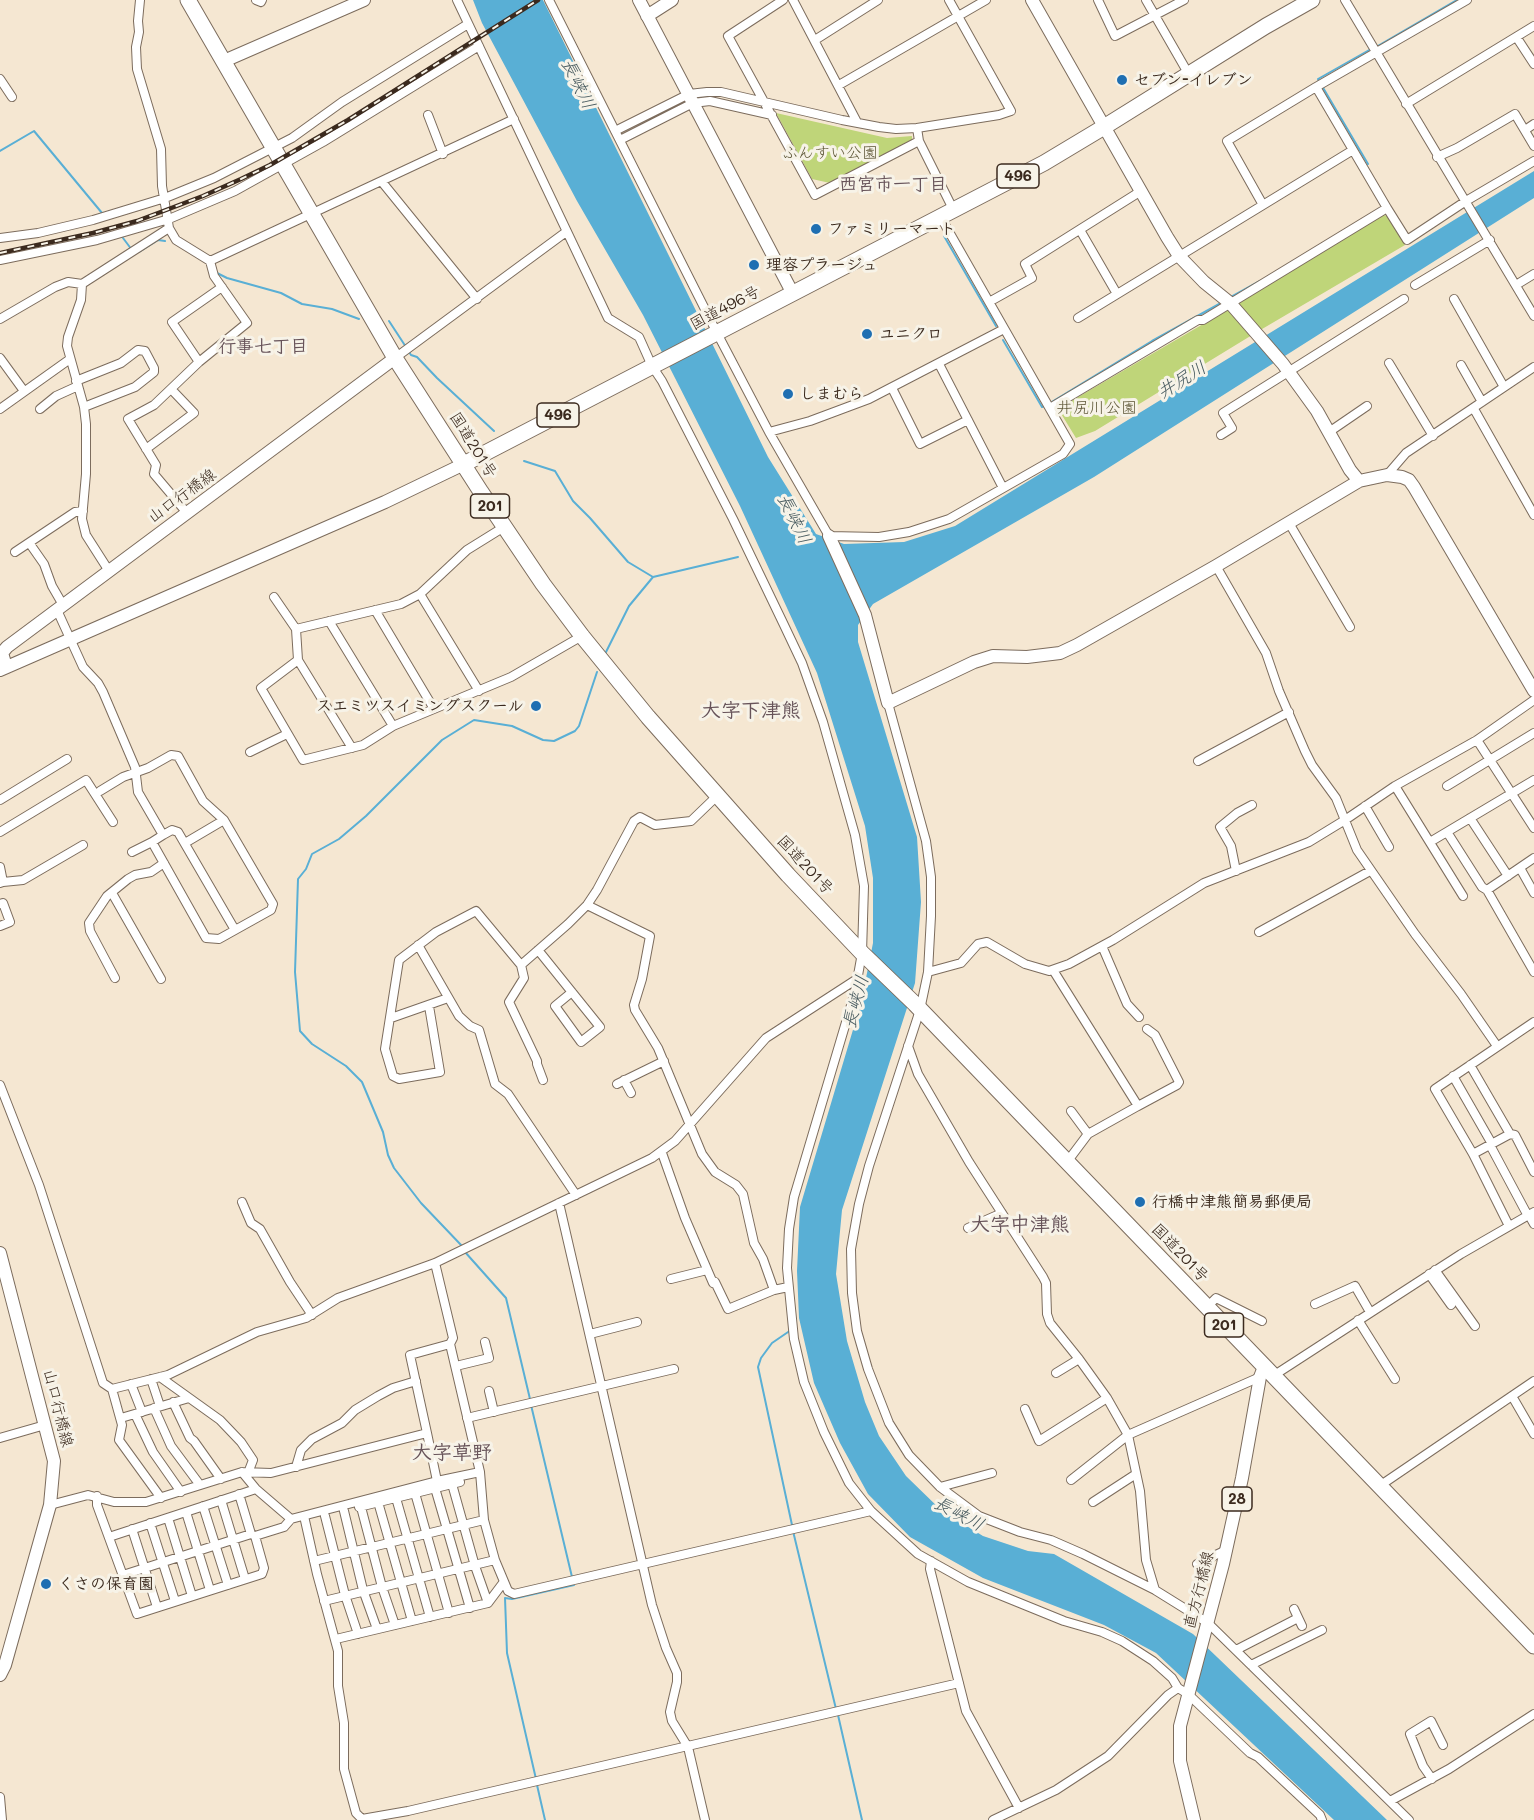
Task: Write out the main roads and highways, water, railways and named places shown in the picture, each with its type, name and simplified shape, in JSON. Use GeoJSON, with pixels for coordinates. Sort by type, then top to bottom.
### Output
{"type":"FeatureCollection","features":[{"type":"Feature","properties":{"kind":"highway","name":"国道201号"},"geometry":{"type":"LineString","coordinates":[[188,0],[396,358],[504,527],[582,636],[648,717],[717,796],[865,955],[1207,1307],[1266,1373],[1380,1485],[1534,1646]]}},
{"type":"Feature","properties":{"kind":"highway","name":"国道496号"},"geometry":{"type":"LineString","coordinates":[[464,464],[1044,162],[1104,128],[1188,73],[1312,0]]}},
{"type":"Feature","properties":{"kind":"water","name":"長峡川"},"geometry":{"type":"Polygon","coordinates":[[[473,0],[543,0],[768,457],[816,534],[844,544],[904,542],[955,526],[1534,171],[1534,198],[1094,477],[873,604],[858,625],[858,642],[917,837],[921,902],[915,983],[842,1210],[836,1274],[847,1341],[865,1402],[879,1436],[906,1476],[942,1511],[983,1536],[1028,1551],[1054,1554],[1193,1634],[1387,1820],[1334,1820],[1156,1653],[1104,1625],[983,1578],[910,1537],[868,1494],[840,1443],[814,1383],[799,1318],[797,1271],[800,1207],[861,1003],[873,943],[873,878],[865,826],[817,673],[740,506],[643,315],[577,201],[482,23],[473,0]]]}},
{"type":"Feature","properties":{"kind":"waterway"},"geometry":{"type":"LineString","coordinates":[[1376,47],[1457,0]]}},
{"type":"Feature","properties":{"kind":"waterway"},"geometry":{"type":"LineString","coordinates":[[1319,82],[1318,79],[1371,49]]}},
{"type":"Feature","properties":{"kind":"waterway"},"geometry":{"type":"LineString","coordinates":[[1322,86],[1368,164]]}},
{"type":"Feature","properties":{"kind":"waterway"},"geometry":{"type":"LineString","coordinates":[[0,151],[34,131],[102,213]]}},
{"type":"Feature","properties":{"kind":"waterway"},"geometry":{"type":"LineString","coordinates":[[944,236],[996,326]]}},
{"type":"Feature","properties":{"kind":"waterway"},"geometry":{"type":"LineString","coordinates":[[123,238],[132,250]]}},
{"type":"Feature","properties":{"kind":"waterway"},"geometry":{"type":"LineString","coordinates":[[139,252],[158,240],[165,241]]}},
{"type":"Feature","properties":{"kind":"waterway"},"geometry":{"type":"LineString","coordinates":[[217,273],[281,293],[302,304],[332,309],[359,319]]}},
{"type":"Feature","properties":{"kind":"waterway"},"geometry":{"type":"LineString","coordinates":[[1231,297],[1260,281]]}},
{"type":"Feature","properties":{"kind":"waterway"},"geometry":{"type":"LineString","coordinates":[[1050,403],[1152,341],[1221,303]]}},
{"type":"Feature","properties":{"kind":"waterway"},"geometry":{"type":"LineString","coordinates":[[389,321],[406,347]]}},
{"type":"Feature","properties":{"kind":"waterway"},"geometry":{"type":"LineString","coordinates":[[1003,340],[1042,407],[1045,406]]}},
{"type":"Feature","properties":{"kind":"waterway"},"geometry":{"type":"LineString","coordinates":[[409,352],[494,431]]}},
{"type":"Feature","properties":{"kind":"waterway"},"geometry":{"type":"LineString","coordinates":[[524,461],[555,471],[573,501],[628,562],[653,577]]}},
{"type":"Feature","properties":{"kind":"waterway"},"geometry":{"type":"LineString","coordinates":[[605,654],[629,606],[653,577],[738,557]]}},
{"type":"Feature","properties":{"kind":"waterway"},"geometry":{"type":"LineString","coordinates":[[462,1246],[421,1203],[394,1168],[388,1155],[383,1132],[362,1082],[346,1066],[312,1044],[300,1031],[295,972],[298,879],[306,869],[312,854],[339,839],[366,816],[442,740],[474,720],[512,726],[543,740],[554,741],[575,731],[579,726],[597,672]]}},
{"type":"Feature","properties":{"kind":"waterway"},"geometry":{"type":"LineString","coordinates":[[465,1252],[506,1298],[530,1399]]}},
{"type":"Feature","properties":{"kind":"waterway"},"geometry":{"type":"LineString","coordinates":[[791,1330],[772,1343],[761,1358],[758,1367],[792,1525]]}},
{"type":"Feature","properties":{"kind":"waterway"},"geometry":{"type":"LineString","coordinates":[[531,1405],[572,1577]]}},
{"type":"Feature","properties":{"kind":"waterway"},"geometry":{"type":"LineString","coordinates":[[793,1531],[836,1709]]}},
{"type":"Feature","properties":{"kind":"waterway"},"geometry":{"type":"LineString","coordinates":[[536,1779],[507,1653],[505,1598],[512,1599],[574,1585],[574,1583]]}},
{"type":"Feature","properties":{"kind":"waterway"},"geometry":{"type":"LineString","coordinates":[[838,1715],[862,1820]]}},
{"type":"Feature","properties":{"kind":"waterway"},"geometry":{"type":"LineString","coordinates":[[537,1785],[545,1820]]}},
{"type":"Feature","properties":{"kind":"railway"},"geometry":{"type":"LineString","coordinates":[[0,253],[137,221],[241,179],[348,120],[538,0]]}},
{"type":"Feature","properties":{"kind":"place","name":"セブン-イレブン"},"geometry":{"type":"Point","coordinates":[1122,80]}},
{"type":"Feature","properties":{"kind":"place","name":"ファミリーマート"},"geometry":{"type":"Point","coordinates":[816,229]}},
{"type":"Feature","properties":{"kind":"place","name":"理容プラージュ"},"geometry":{"type":"Point","coordinates":[754,265]}},
{"type":"Feature","properties":{"kind":"place","name":"ユニクロ"},"geometry":{"type":"Point","coordinates":[867,334]}},
{"type":"Feature","properties":{"kind":"place","name":"しまむら"},"geometry":{"type":"Point","coordinates":[788,394]}},
{"type":"Feature","properties":{"kind":"place","name":"スエミツスイミングスクール"},"geometry":{"type":"Point","coordinates":[536,706]}},
{"type":"Feature","properties":{"kind":"place","name":"行橋中津熊簡易郵便局"},"geometry":{"type":"Point","coordinates":[1140,1202]}},
{"type":"Feature","properties":{"kind":"place","name":"くさの保育園"},"geometry":{"type":"Point","coordinates":[46,1584]}},
{"type":"Feature","properties":{"kind":"district","name":"西宮市一丁目"},"geometry":{"type":"Point","coordinates":[893,184]}},
{"type":"Feature","properties":{"kind":"district","name":"行事七丁目"},"geometry":{"type":"Point","coordinates":[263,346]}},
{"type":"Feature","properties":{"kind":"district","name":"大字下津熊"},"geometry":{"type":"Point","coordinates":[751,711]}},
{"type":"Feature","properties":{"kind":"district","name":"大字中津熊"},"geometry":{"type":"Point","coordinates":[1020,1225]}},
{"type":"Feature","properties":{"kind":"district","name":"大字草野"},"geometry":{"type":"Point","coordinates":[452,1453]}},
{"type":"Feature","properties":{"kind":"park label","name":"ふんすい公園"},"geometry":{"type":"Point","coordinates":[830,153]}},
{"type":"Feature","properties":{"kind":"park label","name":"井尻川公園"},"geometry":{"type":"Point","coordinates":[1097,408]}},
{"type":"Feature","properties":{"kind":"water label","name":"井尻川"},"geometry":{"type":"Point","coordinates":[1182,380]}}]}
